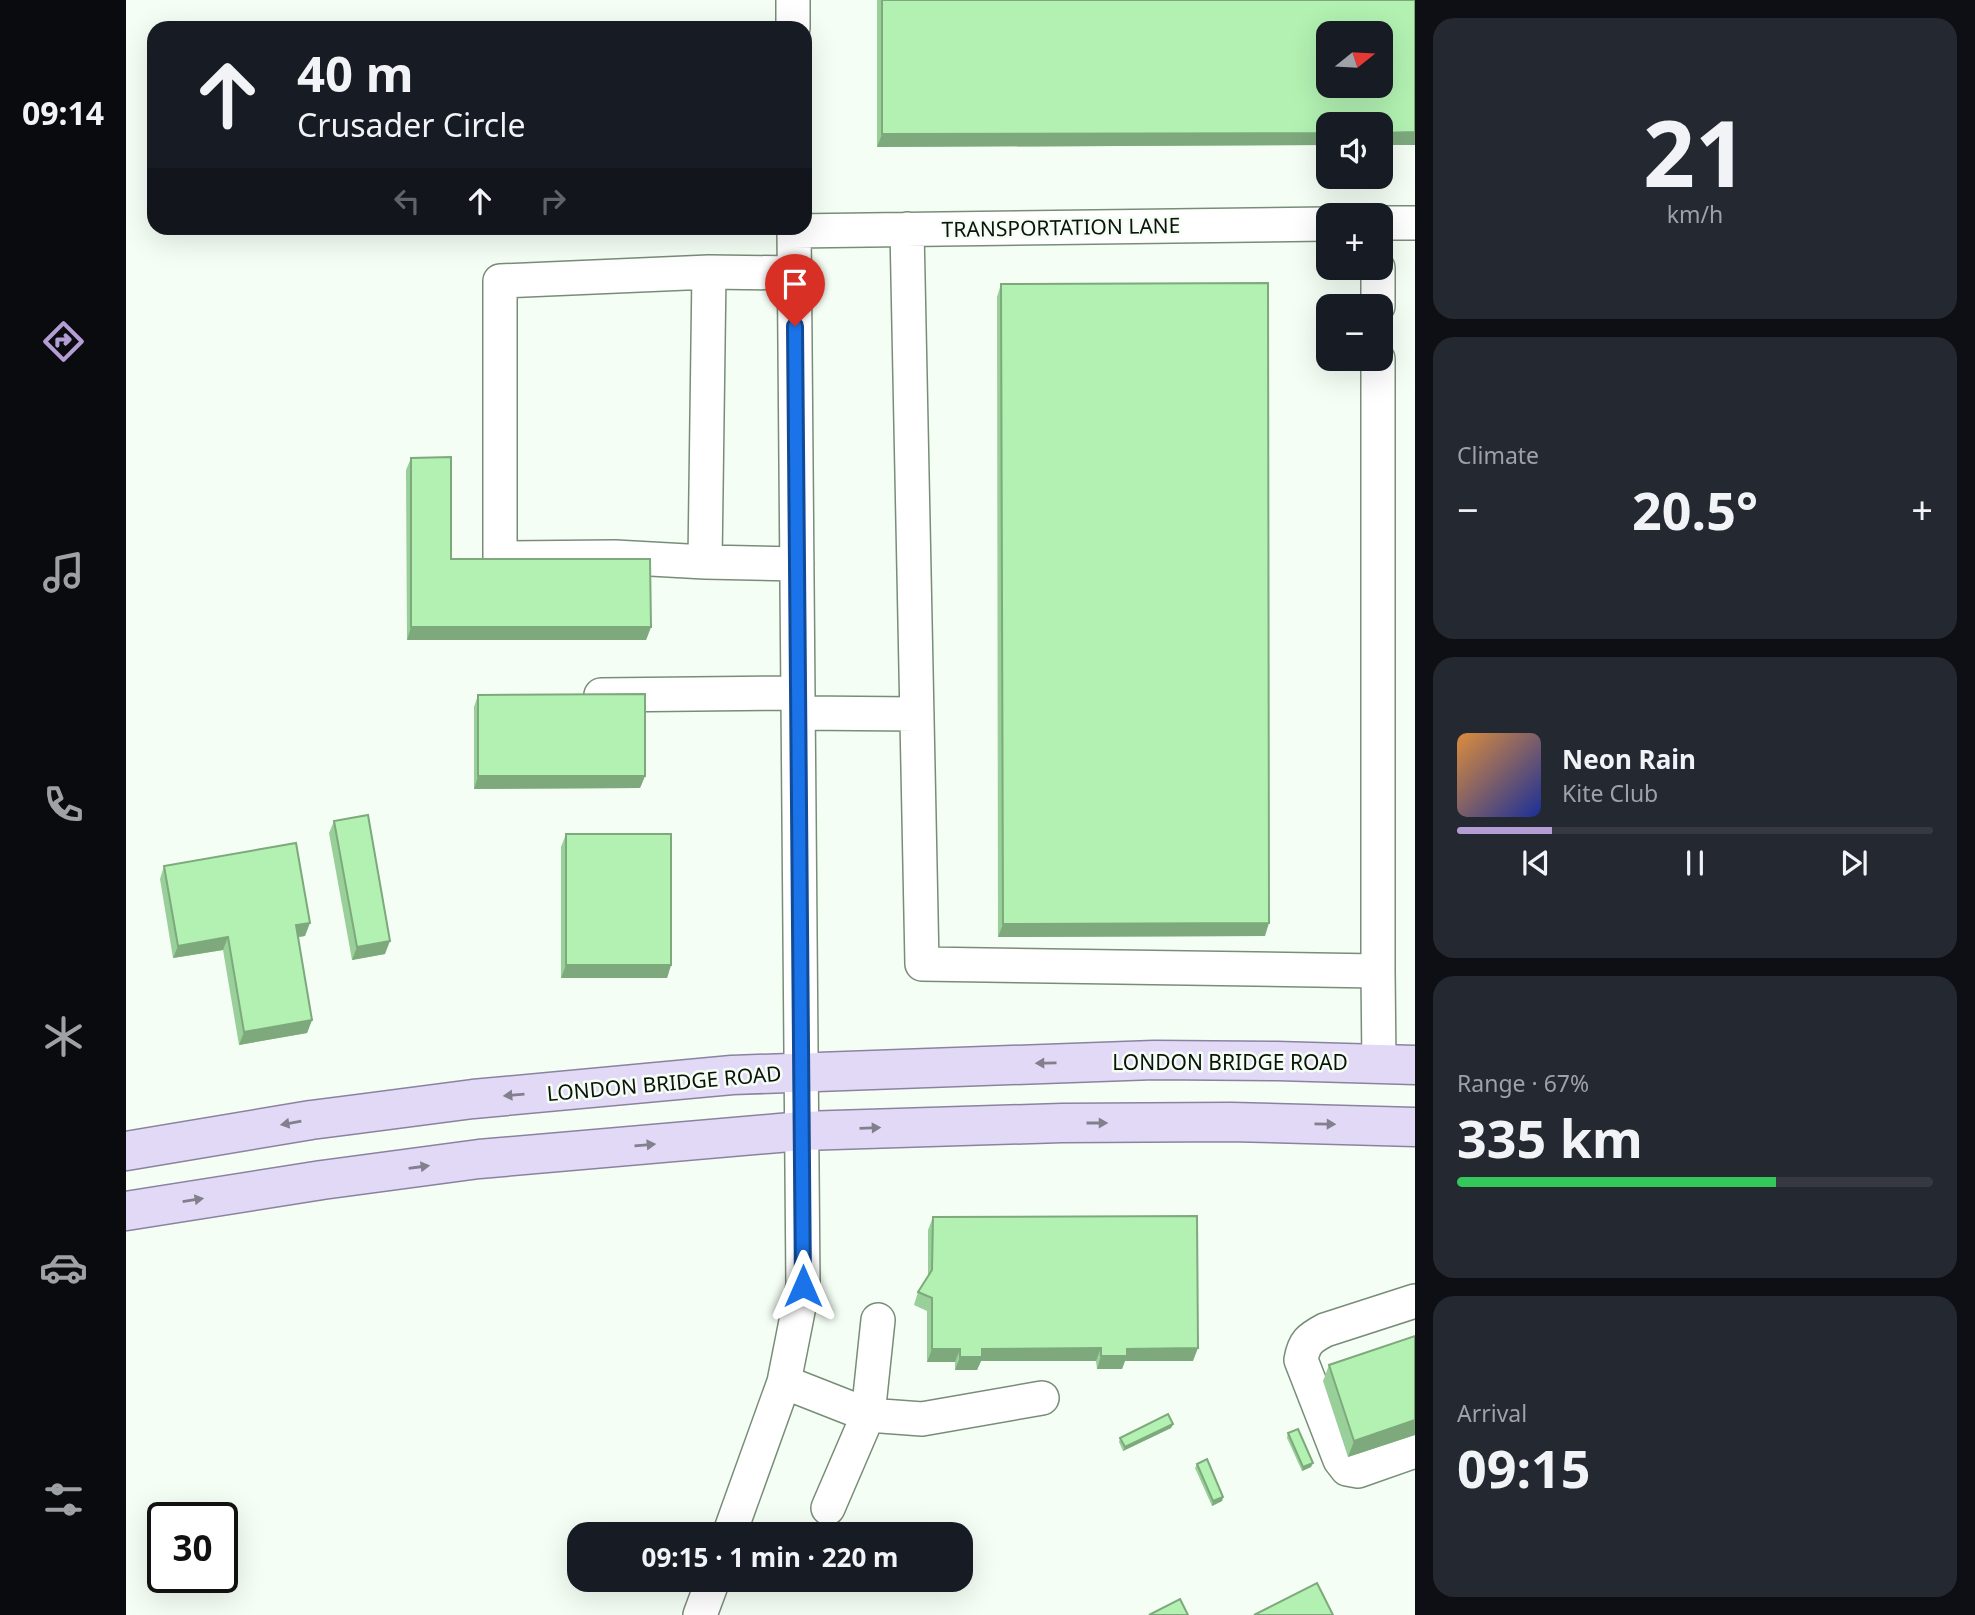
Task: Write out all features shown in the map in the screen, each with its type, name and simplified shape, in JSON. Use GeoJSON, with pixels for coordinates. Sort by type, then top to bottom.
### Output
{"type":"FeatureCollection","features":[{"type":"Feature","properties":{"kind":"main road","name":"LONDON BRIDGE ROAD"},"geometry":{"type":"LineString","coordinates":[[126,1151],[311,1120],[473,1099],[732,1075],[1154,1060],[1277,1060],[1397,1065]]}},
{"type":"Feature","properties":{"kind":"main road"},"geometry":{"type":"LineString","coordinates":[[126,1211],[322,1180],[480,1159],[802,1130],[1231,1122],[1415,1127]]}},
{"type":"Feature","properties":{"kind":"street"},"geometry":{"type":"LineString","coordinates":[[793,0],[793,21]]}},
{"type":"Feature","properties":{"kind":"street"},"geometry":{"type":"LineString","coordinates":[[1393,223],[1415,223]]}},
{"type":"Feature","properties":{"kind":"street","name":"TRANSPORTATION LANE"},"geometry":{"type":"LineString","coordinates":[[812,229],[1316,224]]}},
{"type":"Feature","properties":{"kind":"street"},"geometry":{"type":"LineString","coordinates":[[906,229],[922,964],[1378,971]]}},
{"type":"Feature","properties":{"kind":"street"},"geometry":{"type":"LineString","coordinates":[[734,1522],[784,1382],[803,1286],[794,235]]}},
{"type":"Feature","properties":{"kind":"street"},"geometry":{"type":"LineString","coordinates":[[794,273],[709,272],[500,281],[500,558],[615,557],[797,564]]}},
{"type":"Feature","properties":{"kind":"street"},"geometry":{"type":"LineString","coordinates":[[705,562],[709,272]]}},
{"type":"Feature","properties":{"kind":"street"},"geometry":{"type":"LineString","coordinates":[[1378,371],[1378,971],[1397,1065]]}},
{"type":"Feature","properties":{"kind":"street"},"geometry":{"type":"LineString","coordinates":[[575,695],[799,703],[917,715]]}},
{"type":"Feature","properties":{"kind":"street"},"geometry":{"type":"LineString","coordinates":[[1415,1301],[1319,1333],[1304,1348],[1301,1360],[1340,1461],[1347,1469],[1358,1471],[1415,1451]]}},
{"type":"Feature","properties":{"kind":"street"},"geometry":{"type":"LineString","coordinates":[[828,1508],[868,1415],[878,1320]]}},
{"type":"Feature","properties":{"kind":"street"},"geometry":{"type":"LineString","coordinates":[[784,1382],[868,1415],[922,1419],[1042,1398]]}},
{"type":"Feature","properties":{"kind":"street"},"geometry":{"type":"LineString","coordinates":[[700,1615],[709,1592]]}},
{"type":"Feature","properties":{"kind":"building"},"geometry":{"type":"Polygon","coordinates":[[[882,0],[1415,0],[1415,132],[1393,133],[1393,112],[1316,112],[1316,133],[882,134],[882,0]]]}},
{"type":"Feature","properties":{"kind":"building"},"geometry":{"type":"Polygon","coordinates":[[[1268,283],[1269,923],[1003,924],[1001,284],[1268,283]]]}},
{"type":"Feature","properties":{"kind":"building"},"geometry":{"type":"Polygon","coordinates":[[[451,457],[451,559],[650,559],[651,627],[411,627],[411,458],[451,457]]]}},
{"type":"Feature","properties":{"kind":"building"},"geometry":{"type":"Polygon","coordinates":[[[645,694],[645,776],[478,776],[478,695],[645,694]]]}},
{"type":"Feature","properties":{"kind":"building"},"geometry":{"type":"Polygon","coordinates":[[[368,815],[390,941],[357,947],[334,821],[368,815]]]}},
{"type":"Feature","properties":{"kind":"building"},"geometry":{"type":"Polygon","coordinates":[[[566,834],[671,834],[671,965],[566,965],[566,834]]]}},
{"type":"Feature","properties":{"kind":"building"},"geometry":{"type":"Polygon","coordinates":[[[296,843],[310,923],[296,925],[312,1020],[244,1032],[228,937],[178,946],[164,866],[296,843]]]}},
{"type":"Feature","properties":{"kind":"building"},"geometry":{"type":"Polygon","coordinates":[[[1197,1216],[1198,1348],[1127,1349],[1127,1356],[1101,1356],[1101,1348],[982,1349],[982,1357],[960,1357],[960,1349],[932,1349],[932,1298],[918,1292],[932,1270],[933,1217],[1197,1216]]]}},
{"type":"Feature","properties":{"kind":"building"},"geometry":{"type":"Polygon","coordinates":[[[1415,1336],[1415,1420],[1354,1441],[1329,1365],[1415,1336]]]}},
{"type":"Feature","properties":{"kind":"building"},"geometry":{"type":"Polygon","coordinates":[[[1168,1414],[1173,1424],[1125,1447],[1120,1438],[1168,1414]]]}},
{"type":"Feature","properties":{"kind":"building"},"geometry":{"type":"Polygon","coordinates":[[[1298,1429],[1313,1463],[1303,1467],[1288,1433],[1298,1429]]]}},
{"type":"Feature","properties":{"kind":"building"},"geometry":{"type":"Polygon","coordinates":[[[1207,1459],[1223,1497],[1213,1501],[1197,1464],[1207,1459]]]}},
{"type":"Feature","properties":{"kind":"building"},"geometry":{"type":"Polygon","coordinates":[[[1317,1583],[1333,1615],[1254,1615],[1317,1583]]]}},
{"type":"Feature","properties":{"kind":"building"},"geometry":{"type":"Polygon","coordinates":[[[1180,1599],[1188,1615],[1149,1615],[1180,1599]]]}},
{"type":"Feature","properties":{"kind":"route"},"geometry":{"type":"LineString","coordinates":[[795,326],[803,1286]]}}]}
